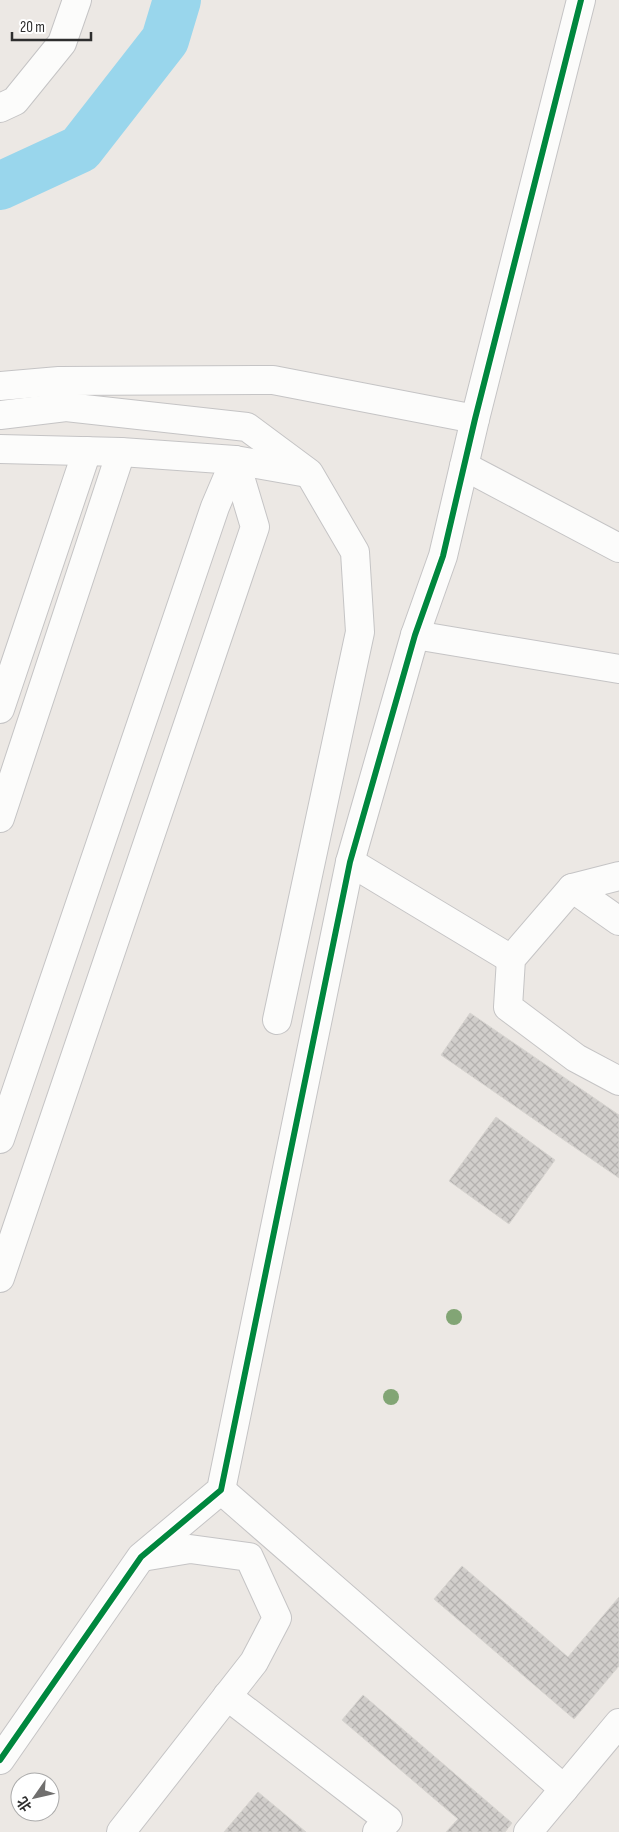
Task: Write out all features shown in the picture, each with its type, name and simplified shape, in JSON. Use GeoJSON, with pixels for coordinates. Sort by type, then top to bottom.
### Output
{"type":"FeatureCollection","features":[{"type":"Feature","properties":{"kind":"street"},"geometry":{"type":"LineString","coordinates":[[0,108],[15,102],[62,44],[77,0]]}},
{"type":"Feature","properties":{"kind":"street"},"geometry":{"type":"LineString","coordinates":[[0,1760],[141,1557],[221,1490],[350,862],[415,635],[443,556],[475,419],[581,0]]}},
{"type":"Feature","properties":{"kind":"street"},"geometry":{"type":"LineString","coordinates":[[0,386],[59,382],[273,380],[475,419]]}},
{"type":"Feature","properties":{"kind":"street"},"geometry":{"type":"LineString","coordinates":[[0,415],[66,407],[247,427],[309,473],[355,552],[360,632],[277,1020]]}},
{"type":"Feature","properties":{"kind":"street"},"geometry":{"type":"LineString","coordinates":[[0,449],[121,452],[235,460],[309,473]]}},
{"type":"Feature","properties":{"kind":"street"},"geometry":{"type":"LineString","coordinates":[[0,709],[87,451]]}},
{"type":"Feature","properties":{"kind":"street"},"geometry":{"type":"LineString","coordinates":[[0,818],[121,452]]}},
{"type":"Feature","properties":{"kind":"street"},"geometry":{"type":"LineString","coordinates":[[0,1140],[212,517],[235,460]]}},
{"type":"Feature","properties":{"kind":"street"},"geometry":{"type":"LineString","coordinates":[[0,1278],[255,526],[235,460]]}},
{"type":"Feature","properties":{"kind":"street"},"geometry":{"type":"LineString","coordinates":[[464,466],[619,548]]}},
{"type":"Feature","properties":{"kind":"street"},"geometry":{"type":"LineString","coordinates":[[415,635],[619,669]]}},
{"type":"Feature","properties":{"kind":"street"},"geometry":{"type":"LineString","coordinates":[[350,862],[511,959]]}},
{"type":"Feature","properties":{"kind":"street"},"geometry":{"type":"LineString","coordinates":[[619,876],[572,888],[511,959],[508,1007],[576,1058],[619,1081]]}},
{"type":"Feature","properties":{"kind":"street"},"geometry":{"type":"LineString","coordinates":[[572,888],[619,921]]}},
{"type":"Feature","properties":{"kind":"street"},"geometry":{"type":"LineString","coordinates":[[221,1490],[564,1789]]}},
{"type":"Feature","properties":{"kind":"street"},"geometry":{"type":"LineString","coordinates":[[121,1832],[254,1662],[278,1618],[249,1557],[190,1549],[141,1557]]}},
{"type":"Feature","properties":{"kind":"street"},"geometry":{"type":"LineString","coordinates":[[227,1696],[388,1820],[377,1832]]}},
{"type":"Feature","properties":{"kind":"street"},"geometry":{"type":"LineString","coordinates":[[528,1832],[619,1723]]}},
{"type":"Feature","properties":{"kind":"building"},"geometry":{"type":"Polygon","coordinates":[[[470,1013],[619,1115],[619,1178],[441,1055],[470,1013]]]}},
{"type":"Feature","properties":{"kind":"building"},"geometry":{"type":"Polygon","coordinates":[[[496,1117],[555,1160],[509,1224],[449,1181],[496,1117]]]}},
{"type":"Feature","properties":{"kind":"building"},"geometry":{"type":"Polygon","coordinates":[[[462,1566],[568,1657],[619,1597],[619,1666],[574,1719],[434,1599],[462,1566]]]}},
{"type":"Feature","properties":{"kind":"building"},"geometry":{"type":"Polygon","coordinates":[[[363,1695],[512,1823],[505,1832],[446,1832],[458,1819],[342,1720],[363,1695]]]}},
{"type":"Feature","properties":{"kind":"building"},"geometry":{"type":"Polygon","coordinates":[[[258,1792],[306,1832],[224,1832],[258,1792]]]}},
{"type":"Feature","properties":{"kind":"waterway"},"geometry":{"type":"LineString","coordinates":[[0,186],[80,149],[165,40],[177,0]]}},
{"type":"Feature","properties":{"kind":"cycle path"},"geometry":{"type":"LineString","coordinates":[[0,1760],[141,1557],[221,1490],[350,862],[415,635],[443,556],[475,419],[581,0]]}}]}
